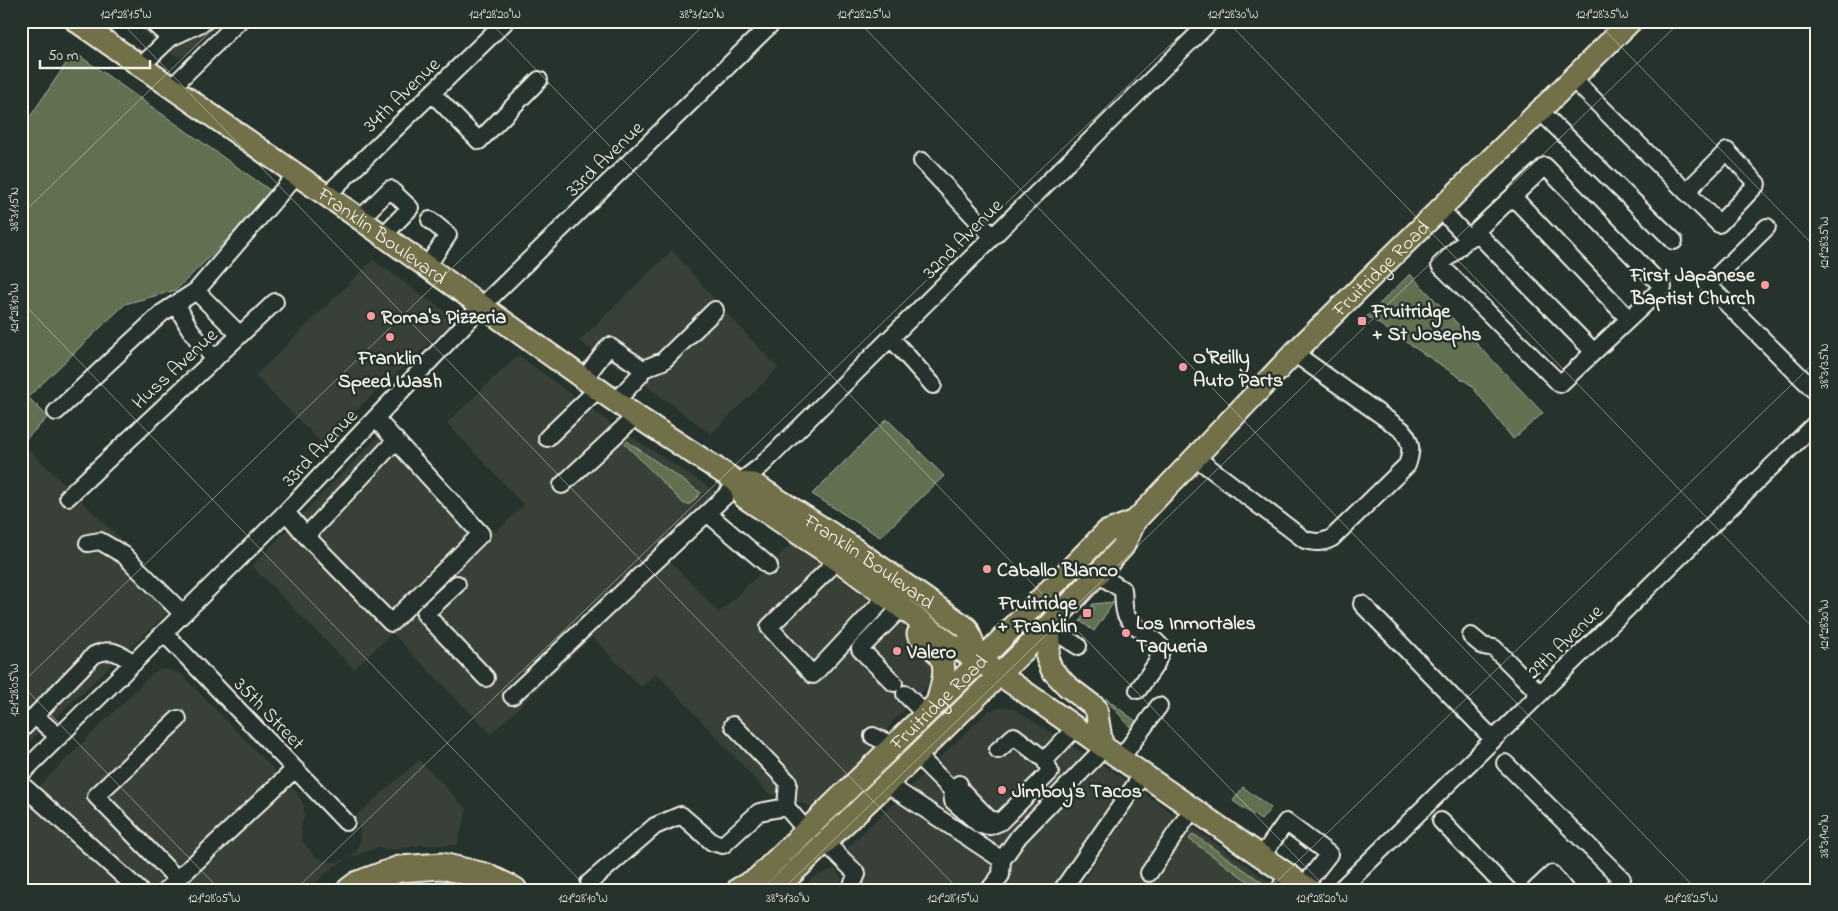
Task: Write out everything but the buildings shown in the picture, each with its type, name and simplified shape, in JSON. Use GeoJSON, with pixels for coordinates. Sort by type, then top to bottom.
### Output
{"type":"FeatureCollection","features":[{"type":"Feature","properties":{"kind":"highway"},"geometry":{"type":"LineString","coordinates":[[350,890],[358,884],[399,869],[442,866],[485,876],[514,890]]}},
{"type":"Feature","properties":{"kind":"highway"},"geometry":{"type":"LineString","coordinates":[[386,890],[418,882],[453,882],[475,890]]}},
{"type":"Feature","properties":{"kind":"main road","name":"Franklin Boulevard"},"geometry":{"type":"LineString","coordinates":[[76,21],[360,219],[426,268],[636,416],[739,483],[754,484],[849,544],[967,628],[980,661]]}},
{"type":"Feature","properties":{"kind":"main road","name":"Fruitridge Road"},"geometry":{"type":"LineString","coordinates":[[753,888],[825,842],[918,755],[1048,627],[1123,547],[1136,521],[1294,353],[1631,21]]}},
{"type":"Feature","properties":{"kind":"main road","name":"Franklin Boulevard"},"geometry":{"type":"LineString","coordinates":[[739,483],[744,497],[838,560],[891,605],[953,646],[980,661],[1076,727],[1262,856],[1296,885]]}},
{"type":"Feature","properties":{"kind":"main road","name":"Fruitridge Road"},"geometry":{"type":"LineString","coordinates":[[753,888],[806,830],[841,786],[892,745],[931,709],[1106,532],[1136,521]]}},
{"type":"Feature","properties":{"kind":"main road"},"geometry":{"type":"LineString","coordinates":[[891,605],[937,651],[944,662],[945,671],[931,709]]}},
{"type":"Feature","properties":{"kind":"main road"},"geometry":{"type":"LineString","coordinates":[[1048,627],[1050,643],[1047,658],[1052,670],[1067,686],[1096,708],[1109,750]]}},
{"type":"Feature","properties":{"kind":"street"},"geometry":{"type":"LineString","coordinates":[[151,21],[170,38]]}},
{"type":"Feature","properties":{"kind":"street"},"geometry":{"type":"LineString","coordinates":[[172,87],[239,21]]}},
{"type":"Feature","properties":{"kind":"street","name":"34th Avenue"},"geometry":{"type":"LineString","coordinates":[[326,196],[506,21]]}},
{"type":"Feature","properties":{"kind":"street","name":"33rd Avenue"},"geometry":{"type":"LineString","coordinates":[[21,774],[286,512],[481,307],[774,21]]}},
{"type":"Feature","properties":{"kind":"street","name":"32nd Avenue"},"geometry":{"type":"LineString","coordinates":[[512,696],[706,513],[761,466],[1212,21]]}},
{"type":"Feature","properties":{"kind":"street"},"geometry":{"type":"LineString","coordinates":[[141,66],[170,38],[204,22],[221,39]]}},
{"type":"Feature","properties":{"kind":"street"},"geometry":{"type":"LineString","coordinates":[[1573,78],[1686,192]]}},
{"type":"Feature","properties":{"kind":"street"},"geometry":{"type":"LineString","coordinates":[[432,93],[479,141],[539,80]]}},
{"type":"Feature","properties":{"kind":"street"},"geometry":{"type":"LineString","coordinates":[[1540,111],[1674,241]]}},
{"type":"Feature","properties":{"kind":"street"},"geometry":{"type":"LineString","coordinates":[[922,162],[993,237]]}},
{"type":"Feature","properties":{"kind":"street"},"geometry":{"type":"LineString","coordinates":[[1545,166],[1663,286],[1560,384],[1440,265],[1472,235],[1545,166]]}},
{"type":"Feature","properties":{"kind":"street"},"geometry":{"type":"LineString","coordinates":[[56,412],[162,313],[196,291],[296,176]]}},
{"type":"Feature","properties":{"kind":"street"},"geometry":{"type":"LineString","coordinates":[[360,219],[390,189],[410,208],[383,236]]}},
{"type":"Feature","properties":{"kind":"street"},"geometry":{"type":"LineString","coordinates":[[1513,197],[1630,319]]}},
{"type":"Feature","properties":{"kind":"street"},"geometry":{"type":"LineString","coordinates":[[1440,209],[1472,235],[1594,352]]}},
{"type":"Feature","properties":{"kind":"street"},"geometry":{"type":"LineString","coordinates":[[426,268],[448,235],[430,220]]}},
{"type":"Feature","properties":{"kind":"street"},"geometry":{"type":"LineString","coordinates":[[1767,226],[1708,285],[1817,393]]}},
{"type":"Feature","properties":{"kind":"street","name":"Huss Avenue"},"geometry":{"type":"LineString","coordinates":[[68,497],[240,335],[196,291]]}},
{"type":"Feature","properties":{"kind":"street"},"geometry":{"type":"LineString","coordinates":[[240,335],[275,302]]}},
{"type":"Feature","properties":{"kind":"street"},"geometry":{"type":"LineString","coordinates":[[177,303],[184,322],[192,334],[215,359]]}},
{"type":"Feature","properties":{"kind":"street"},"geometry":{"type":"LineString","coordinates":[[616,401],[640,374],[641,370],[663,360],[715,310]]}},
{"type":"Feature","properties":{"kind":"street"},"geometry":{"type":"LineString","coordinates":[[891,338],[933,385]]}},
{"type":"Feature","properties":{"kind":"street"},"geometry":{"type":"LineString","coordinates":[[547,438],[591,384],[609,346],[641,370]]}},
{"type":"Feature","properties":{"kind":"street"},"geometry":{"type":"LineString","coordinates":[[1195,457],[1305,540],[1314,543],[1324,542],[1332,538],[1407,465],[1411,454],[1410,443],[1402,430],[1294,353]]}},
{"type":"Feature","properties":{"kind":"street"},"geometry":{"type":"LineString","coordinates":[[562,485],[636,416]]}},
{"type":"Feature","properties":{"kind":"street"},"geometry":{"type":"LineString","coordinates":[[286,512],[306,536],[391,624],[481,534],[376,419]]}},
{"type":"Feature","properties":{"kind":"street","name":"29th Avenue"},"geometry":{"type":"LineString","coordinates":[[1340,890],[1817,422]]}},
{"type":"Feature","properties":{"kind":"street"},"geometry":{"type":"LineString","coordinates":[[306,536],[396,440]]}},
{"type":"Feature","properties":{"kind":"street"},"geometry":{"type":"LineString","coordinates":[[706,513],[769,566]]}},
{"type":"Feature","properties":{"kind":"street"},"geometry":{"type":"LineString","coordinates":[[88,543],[100,541],[124,555],[183,614]]}},
{"type":"Feature","properties":{"kind":"street"},"geometry":{"type":"LineString","coordinates":[[838,560],[769,627],[812,675],[891,605]]}},
{"type":"Feature","properties":{"kind":"street"},"geometry":{"type":"LineString","coordinates":[[1098,574],[1124,590],[1125,614],[1156,640],[1162,648],[1156,664],[1138,690]]}},
{"type":"Feature","properties":{"kind":"street"},"geometry":{"type":"LineString","coordinates":[[457,584],[425,614],[486,678]]}},
{"type":"Feature","properties":{"kind":"street"},"geometry":{"type":"LineString","coordinates":[[1362,604],[1494,739]]}},
{"type":"Feature","properties":{"kind":"street"},"geometry":{"type":"LineString","coordinates":[[891,605],[860,649],[900,688],[931,709]]}},
{"type":"Feature","properties":{"kind":"street"},"geometry":{"type":"LineString","coordinates":[[1048,627],[1078,646]]}},
{"type":"Feature","properties":{"kind":"street","name":"35th Street"},"geometry":{"type":"LineString","coordinates":[[164,633],[346,822]]}},
{"type":"Feature","properties":{"kind":"street"},"geometry":{"type":"LineString","coordinates":[[1471,636],[1483,646],[1494,648],[1540,694]]}},
{"type":"Feature","properties":{"kind":"street"},"geometry":{"type":"LineString","coordinates":[[21,730],[94,655],[105,650],[116,652],[134,662]]}},
{"type":"Feature","properties":{"kind":"street"},"geometry":{"type":"LineString","coordinates":[[989,890],[1001,875],[1002,860],[1019,836],[1109,750],[1159,706]]}},
{"type":"Feature","properties":{"kind":"street"},"geometry":{"type":"LineString","coordinates":[[35,716],[59,737]]}},
{"type":"Feature","properties":{"kind":"street"},"geometry":{"type":"LineString","coordinates":[[178,719],[96,796],[171,885],[295,769]]}},
{"type":"Feature","properties":{"kind":"street"},"geometry":{"type":"LineString","coordinates":[[734,725],[788,782],[786,807],[806,830]]}},
{"type":"Feature","properties":{"kind":"street"},"geometry":{"type":"LineString","coordinates":[[1045,760],[1076,727]]}},
{"type":"Feature","properties":{"kind":"street"},"geometry":{"type":"LineString","coordinates":[[873,736],[892,745]]}},
{"type":"Feature","properties":{"kind":"street"},"geometry":{"type":"LineString","coordinates":[[918,755],[958,786],[953,801],[980,826],[990,826],[1000,822],[1050,772],[1045,760],[1014,736],[998,750]]}},
{"type":"Feature","properties":{"kind":"street"},"geometry":{"type":"LineString","coordinates":[[1505,763],[1622,879],[1612,890]]}},
{"type":"Feature","properties":{"kind":"street"},"geometry":{"type":"LineString","coordinates":[[1062,890],[1143,774]]}},
{"type":"Feature","properties":{"kind":"street"},"geometry":{"type":"LineString","coordinates":[[21,784],[139,890]]}},
{"type":"Feature","properties":{"kind":"street"},"geometry":{"type":"LineString","coordinates":[[887,784],[1002,860]]}},
{"type":"Feature","properties":{"kind":"street"},"geometry":{"type":"LineString","coordinates":[[589,883],[655,826],[681,815],[712,842],[723,845],[759,812],[786,807]]}},
{"type":"Feature","properties":{"kind":"street"},"geometry":{"type":"LineString","coordinates":[[1149,873],[1193,808]]}},
{"type":"Feature","properties":{"kind":"street"},"geometry":{"type":"LineString","coordinates":[[1262,856],[1286,822],[1329,854],[1296,885]]}},
{"type":"Feature","properties":{"kind":"street"},"geometry":{"type":"LineString","coordinates":[[1441,822],[1508,890]]}},
{"type":"Feature","properties":{"kind":"street"},"geometry":{"type":"LineString","coordinates":[[825,842],[857,874],[850,890]]}},
{"type":"Feature","properties":{"kind":"street"},"geometry":{"type":"LineString","coordinates":[[1535,890],[1552,874],[1565,890]]}},
{"type":"Feature","properties":{"kind":"shaded area"},"geometry":{"type":"Polygon","coordinates":[[[128,21],[223,21],[195,48],[180,56],[174,55],[128,21]]]}},
{"type":"Feature","properties":{"kind":"shaded area"},"geometry":{"type":"Polygon","coordinates":[[[672,250],[778,368],[711,434],[648,387],[579,341],[672,250]]]}},
{"type":"Feature","properties":{"kind":"shaded area"},"geometry":{"type":"Polygon","coordinates":[[[373,260],[456,319],[321,442],[255,376],[373,260]]]}},
{"type":"Feature","properties":{"kind":"shaded area"},"geometry":{"type":"Polygon","coordinates":[[[518,355],[610,423],[715,491],[657,547],[719,613],[792,543],[901,624],[932,653],[935,678],[898,716],[864,757],[813,807],[768,793],[657,673],[641,687],[592,637],[491,734],[392,633],[354,669],[252,566],[390,424],[495,533],[524,505],[447,423],[518,355]]]}},
{"type":"Feature","properties":{"kind":"shaded area"},"geometry":{"type":"Polygon","coordinates":[[[21,444],[182,599],[21,750],[21,444]]]}},
{"type":"Feature","properties":{"kind":"shaded area"},"geometry":{"type":"Polygon","coordinates":[[[160,669],[169,669],[181,674],[297,793],[304,806],[301,828],[302,840],[314,856],[324,861],[334,862],[348,859],[333,867],[308,890],[21,890],[21,804],[153,673],[160,669]]]}},
{"type":"Feature","properties":{"kind":"shaded area"},"geometry":{"type":"Polygon","coordinates":[[[1004,707],[1014,709],[1129,782],[1059,890],[855,890],[842,853],[988,711],[1004,707]]]}},
{"type":"Feature","properties":{"kind":"shaded area"},"geometry":{"type":"Polygon","coordinates":[[[419,760],[467,809],[457,845],[422,845],[391,850],[378,847],[348,859],[357,851],[360,841],[360,830],[354,818],[419,760]]]}},
{"type":"Feature","properties":{"kind":"shaded area"},"geometry":{"type":"Polygon","coordinates":[[[1142,792],[1282,890],[1077,890],[1142,792]]]}},
{"type":"Feature","properties":{"kind":"shaded area"},"geometry":{"type":"Polygon","coordinates":[[[835,868],[842,879],[836,890],[802,890],[812,878],[835,868]]]}},
{"type":"Feature","properties":{"kind":"green space"},"geometry":{"type":"Polygon","coordinates":[[[74,52],[274,193],[176,290],[125,304],[28,397],[48,417],[21,444],[21,130],[74,52]]]}},
{"type":"Feature","properties":{"kind":"green space"},"geometry":{"type":"Polygon","coordinates":[[[1410,274],[1543,413],[1513,439],[1471,385],[1367,316],[1410,274]]]}},
{"type":"Feature","properties":{"kind":"green space"},"geometry":{"type":"Polygon","coordinates":[[[887,419],[944,476],[880,537],[812,494],[887,419]]]}},
{"type":"Feature","properties":{"kind":"green space"},"geometry":{"type":"Polygon","coordinates":[[[627,441],[701,493],[690,504],[684,504],[625,444],[627,441]]]}},
{"type":"Feature","properties":{"kind":"green space"},"geometry":{"type":"Polygon","coordinates":[[[1114,602],[1094,631],[1080,621],[1084,615],[1088,618],[1095,608],[1091,606],[1093,604],[1114,602]]]}},
{"type":"Feature","properties":{"kind":"green space"},"geometry":{"type":"Polygon","coordinates":[[[1105,698],[1137,722],[1132,729],[1105,698]]]}},
{"type":"Feature","properties":{"kind":"green space"},"geometry":{"type":"Polygon","coordinates":[[[1243,787],[1271,808],[1261,820],[1233,801],[1243,787]]]}},
{"type":"Feature","properties":{"kind":"green space"},"geometry":{"type":"Polygon","coordinates":[[[1193,834],[1266,885],[1263,890],[1260,890],[1189,839],[1193,834]]]}},
{"type":"Feature","properties":{"kind":"place","name":"First Japanese Baptist Church"},"geometry":{"type":"Point","coordinates":[1765,285]}},
{"type":"Feature","properties":{"kind":"place","name":"Roma's Pizzeria"},"geometry":{"type":"Point","coordinates":[371,316]}},
{"type":"Feature","properties":{"kind":"place","name":"Fruitridge + St Josephs"},"geometry":{"type":"Point","coordinates":[1362,321]}},
{"type":"Feature","properties":{"kind":"place","name":"Franklin Speed Wash"},"geometry":{"type":"Point","coordinates":[390,337]}},
{"type":"Feature","properties":{"kind":"place","name":"O'Reilly Auto Parts"},"geometry":{"type":"Point","coordinates":[1183,367]}},
{"type":"Feature","properties":{"kind":"place","name":"Caballo Blanco"},"geometry":{"type":"Point","coordinates":[987,569]}},
{"type":"Feature","properties":{"kind":"place","name":"Fruitridge + Franklin"},"geometry":{"type":"Point","coordinates":[1087,613]}},
{"type":"Feature","properties":{"kind":"place","name":"Los Inmortales Taqueria"},"geometry":{"type":"Point","coordinates":[1126,633]}},
{"type":"Feature","properties":{"kind":"place","name":"Valero"},"geometry":{"type":"Point","coordinates":[897,651]}},
{"type":"Feature","properties":{"kind":"place","name":"Jimboy's Tacos"},"geometry":{"type":"Point","coordinates":[1002,790]}}]}
